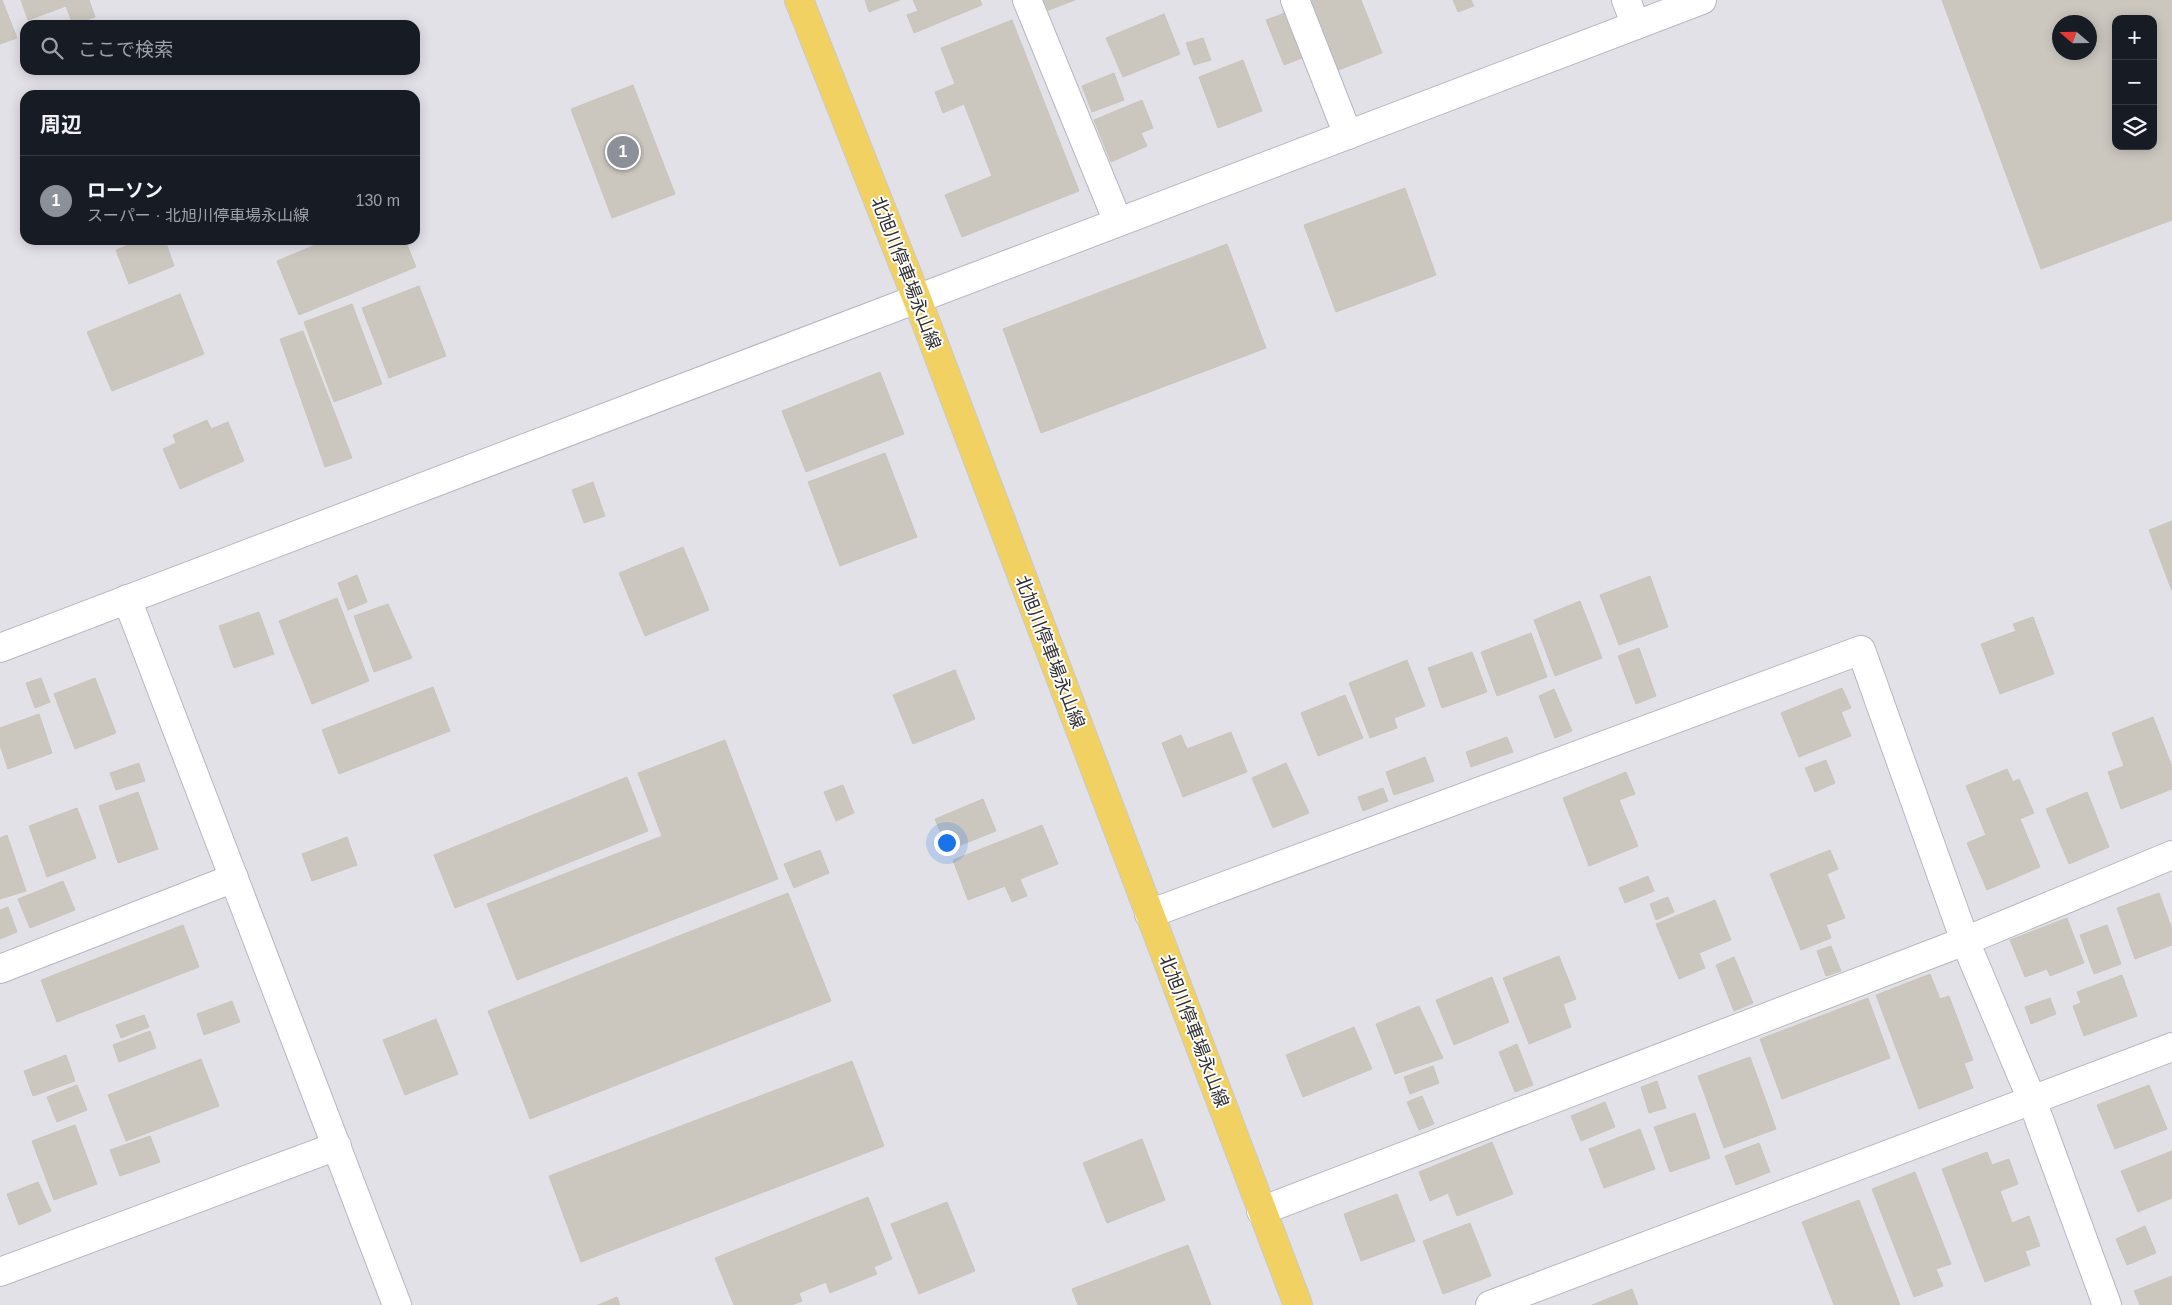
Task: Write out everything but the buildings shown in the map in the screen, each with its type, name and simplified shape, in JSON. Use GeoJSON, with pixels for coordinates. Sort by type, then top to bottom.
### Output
{"type":"FeatureCollection","features":[{"type":"Feature","properties":{"kind":"main road","name":"北旭川停車場永山線"},"geometry":{"type":"LineString","coordinates":[[799,0],[917,300],[1298,1305]]}},
{"type":"Feature","properties":{"kind":"street"},"geometry":{"type":"LineString","coordinates":[[1027,0],[1118,222]]}},
{"type":"Feature","properties":{"kind":"street"},"geometry":{"type":"LineString","coordinates":[[1295,0],[1348,135]]}},
{"type":"Feature","properties":{"kind":"street"},"geometry":{"type":"LineString","coordinates":[[0,648],[1348,135],[1631,12],[1702,0]]}},
{"type":"Feature","properties":{"kind":"street"},"geometry":{"type":"LineString","coordinates":[[127,599],[398,1305]]}},
{"type":"Feature","properties":{"kind":"street"},"geometry":{"type":"LineString","coordinates":[[1150,914],[1861,650],[1965,941],[2032,1100],[2107,1305]]}},
{"type":"Feature","properties":{"kind":"street"},"geometry":{"type":"LineString","coordinates":[[1262,1211],[1965,941],[2172,855]]}},
{"type":"Feature","properties":{"kind":"street"},"geometry":{"type":"LineString","coordinates":[[0,969],[234,878]]}},
{"type":"Feature","properties":{"kind":"street"},"geometry":{"type":"LineString","coordinates":[[1490,1305],[2172,1047]]}},
{"type":"Feature","properties":{"kind":"street"},"geometry":{"type":"LineString","coordinates":[[0,1272],[337,1146]]}},
{"type":"Feature","properties":{"kind":"shaded area"},"geometry":{"type":"Polygon","coordinates":[[[0,0],[2172,0],[2172,1305],[0,1305],[0,0]]]}},
{"type":"Feature","properties":{"kind":"place","name":"ローソン"},"geometry":{"type":"Point","coordinates":[623,152]}}]}
